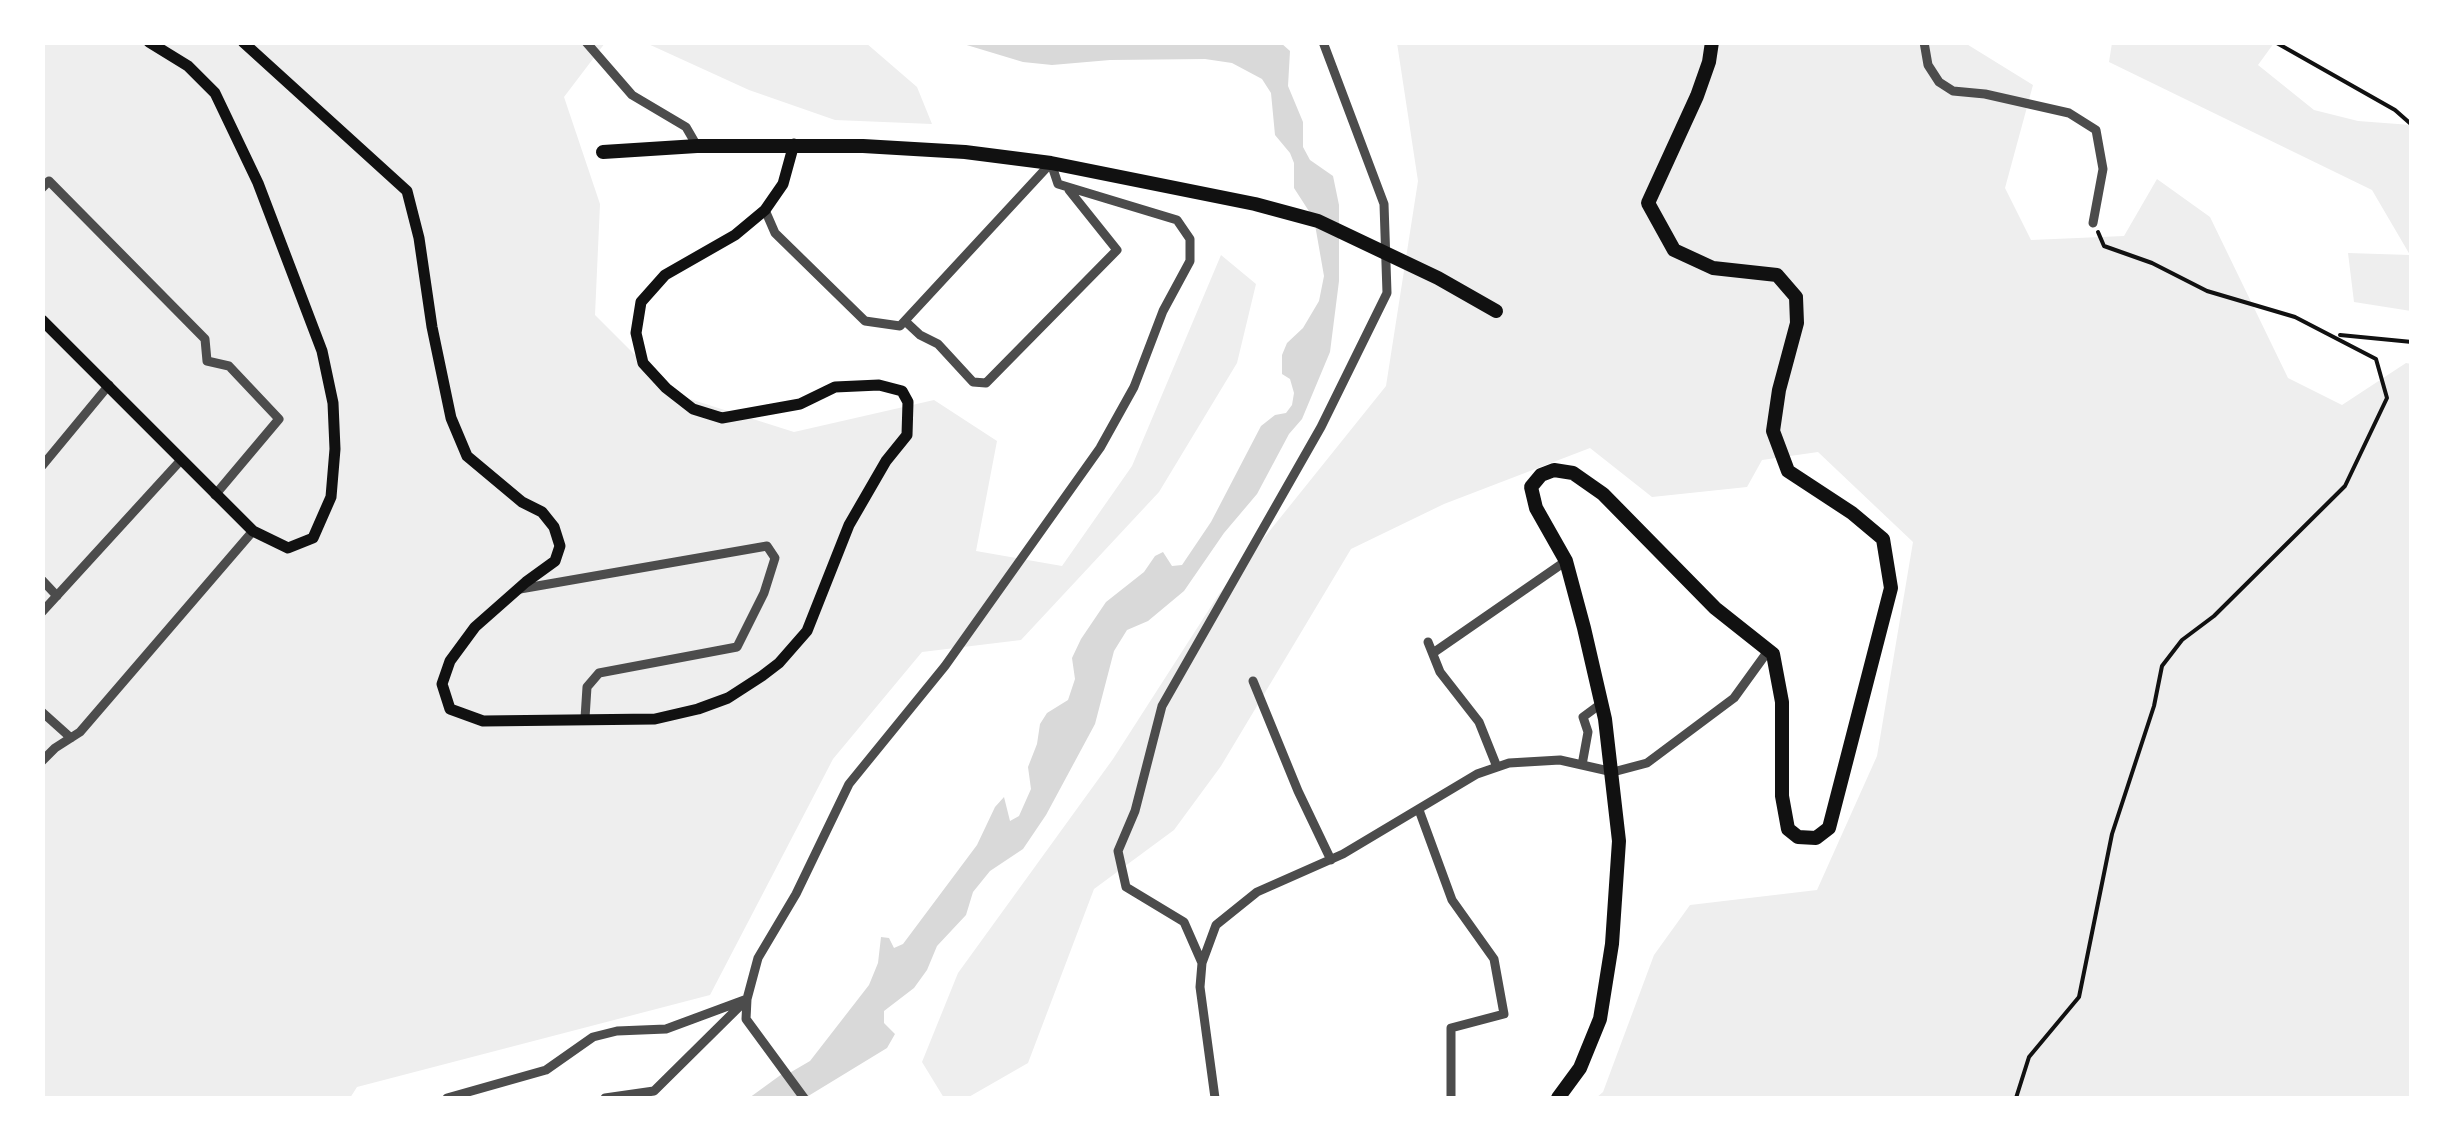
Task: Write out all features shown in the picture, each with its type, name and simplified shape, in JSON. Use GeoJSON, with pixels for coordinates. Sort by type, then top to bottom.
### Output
{"type":"FeatureCollection","features":[{"type":"Feature","properties":{"kind":"main road"},"geometry":{"type":"LineString","coordinates":[[42,320],[252,531],[288,548],[313,538],[331,497],[334,434],[322,351],[258,182],[215,93],[188,66],[148,42]]}},
{"type":"Feature","properties":{"kind":"main road"},"geometry":{"type":"LineString","coordinates":[[242,42],[407,191],[451,418],[467,456],[522,502],[542,512],[554,527],[560,546],[556,561],[475,628],[450,661],[442,684],[450,709],[483,721],[655,719],[698,709],[728,698],[780,663],[807,632],[849,526],[886,461],[906,435],[908,402],[902,391],[878,385],[835,388],[800,404],[722,418],[693,410],[643,363],[636,332],[641,302],[666,275],[735,234],[765,210],[782,184],[794,144]]}},
{"type":"Feature","properties":{"kind":"main road"},"geometry":{"type":"LineString","coordinates":[[1558,1098],[1580,1068],[1600,1019],[1618,886],[1620,841],[1602,703],[1566,562],[1536,508],[1531,487],[1541,475],[1554,470],[1573,473],[1603,494],[1714,608],[1773,654],[1782,702],[1782,796],[1788,829],[1798,836],[1816,838],[1828,828],[1891,588],[1882,540],[1852,513],[1788,471],[1773,431],[1779,390],[1797,323],[1796,297],[1777,274],[1713,268],[1674,250],[1648,203],[1697,96],[1710,62],[1712,42]]}},
{"type":"Feature","properties":{"kind":"main road"},"geometry":{"type":"LineString","coordinates":[[603,152],[794,144],[965,152],[1052,163],[1318,221],[1438,278],[1496,311]]}},
{"type":"Feature","properties":{"kind":"street"},"geometry":{"type":"LineString","coordinates":[[586,42],[632,95],[686,127],[697,146]]}},
{"type":"Feature","properties":{"kind":"street"},"geometry":{"type":"LineString","coordinates":[[1202,963],[1184,922],[1126,887],[1118,852],[1135,811],[1162,706],[1321,428],[1387,294],[1384,204],[1323,42]]}},
{"type":"Feature","properties":{"kind":"street"},"geometry":{"type":"LineString","coordinates":[[1924,42],[1928,65],[1939,82],[1953,91],[1985,94],[2069,113],[2096,130],[2103,168],[2094,223]]}},
{"type":"Feature","properties":{"kind":"street"},"geometry":{"type":"LineString","coordinates":[[804,1098],[746,1019],[758,958],[796,894],[849,784],[945,666],[1100,448],[1134,387],[1163,310],[1190,261],[1190,239],[1177,220],[1152,210],[1068,190],[1058,184],[1052,163]]}},
{"type":"Feature","properties":{"kind":"street"},"geometry":{"type":"LineString","coordinates":[[765,210],[775,233],[865,321],[900,326],[1052,163]]}},
{"type":"Feature","properties":{"kind":"street"},"geometry":{"type":"LineString","coordinates":[[42,188],[49,182],[205,338],[206,360],[228,366],[278,420],[215,495]]}},
{"type":"Feature","properties":{"kind":"street"},"geometry":{"type":"LineString","coordinates":[[905,320],[920,335],[938,344],[973,382],[986,383],[1117,250],[1068,190]]}},
{"type":"Feature","properties":{"kind":"street"},"geometry":{"type":"LineString","coordinates":[[42,466],[109,386]]}},
{"type":"Feature","properties":{"kind":"street"},"geometry":{"type":"LineString","coordinates":[[42,612],[180,460]]}},
{"type":"Feature","properties":{"kind":"street"},"geometry":{"type":"LineString","coordinates":[[42,761],[80,732],[252,531]]}},
{"type":"Feature","properties":{"kind":"street"},"geometry":{"type":"LineString","coordinates":[[518,589],[766,546],[775,558],[764,593],[738,647],[600,673],[586,687],[585,718]]}},
{"type":"Feature","properties":{"kind":"street"},"geometry":{"type":"LineString","coordinates":[[1432,653],[1566,562]]}},
{"type":"Feature","properties":{"kind":"street"},"geometry":{"type":"LineString","coordinates":[[42,580],[57,596]]}},
{"type":"Feature","properties":{"kind":"street"},"geometry":{"type":"LineString","coordinates":[[1428,642],[1440,672],[1479,722],[1497,767]]}},
{"type":"Feature","properties":{"kind":"street"},"geometry":{"type":"LineString","coordinates":[[1215,1098],[1210,1046],[1202,1022],[1202,963],[1216,925],[1258,892],[1332,860],[1477,774],[1497,767],[1560,760],[1613,772],[1647,763],[1734,698],[1768,650]]}},
{"type":"Feature","properties":{"kind":"street"},"geometry":{"type":"LineString","coordinates":[[1253,681],[1298,791],[1332,860]]}},
{"type":"Feature","properties":{"kind":"street"},"geometry":{"type":"LineString","coordinates":[[1582,764],[1588,732],[1583,717],[1602,703]]}},
{"type":"Feature","properties":{"kind":"street"},"geometry":{"type":"LineString","coordinates":[[42,712],[71,738]]}},
{"type":"Feature","properties":{"kind":"street"},"geometry":{"type":"LineString","coordinates":[[1418,810],[1452,900],[1494,959],[1504,1014],[1451,1028],[1452,1098]]}},
{"type":"Feature","properties":{"kind":"street"},"geometry":{"type":"LineString","coordinates":[[448,1098],[546,1070],[593,1037],[666,1029],[747,1000]]}},
{"type":"Feature","properties":{"kind":"street"},"geometry":{"type":"LineString","coordinates":[[605,1098],[654,1091],[747,1000]]}},
{"type":"Feature","properties":{"kind":"path"},"geometry":{"type":"LineString","coordinates":[[2275,42],[2412,124]]}},
{"type":"Feature","properties":{"kind":"path"},"geometry":{"type":"LineString","coordinates":[[2016,1098],[2029,1056],[2079,998],[2112,834],[2154,706],[2162,666],[2182,640],[2214,616],[2345,486],[2386,398],[2376,358],[2295,317],[2207,291],[2152,262],[2104,246],[2094,223]]}},
{"type":"Feature","properties":{"kind":"path"},"geometry":{"type":"LineString","coordinates":[[2335,335],[2412,342]]}},
{"type":"Feature","properties":{"kind":"shaded area"},"geometry":{"type":"Polygon","coordinates":[[[42,43],[605,43],[564,97],[600,204],[595,315],[674,394],[794,432],[934,400],[997,441],[976,551],[1062,566],[1132,466],[1221,255],[1256,284],[1237,363],[1159,492],[1021,640],[922,652],[833,759],[710,995],[357,1087],[350,1098],[43,1098],[42,43]]]}},
{"type":"Feature","properties":{"kind":"shaded area"},"geometry":{"type":"Polygon","coordinates":[[[646,43],[866,43],[917,87],[932,124],[835,120],[749,90],[646,43]]]}},
{"type":"Feature","properties":{"kind":"shaded area"},"geometry":{"type":"Polygon","coordinates":[[[960,43],[1281,43],[1290,51],[1288,86],[1303,122],[1303,147],[1310,160],[1333,176],[1339,205],[1339,281],[1330,352],[1302,419],[1289,434],[1257,494],[1184,591],[1148,621],[1127,630],[1114,651],[1095,724],[1023,849],[990,871],[973,892],[966,915],[937,946],[914,988],[884,1011],[884,1023],[895,1034],[887,1048],[805,1098],[749,1098],[782,1074],[810,1061],[869,985],[878,963],[881,937],[889,938],[894,948],[903,944],[977,845],[1004,797],[1010,821],[1019,816],[1031,789],[1028,767],[1040,724],[1047,713],[1068,700],[1075,679],[1072,658],[1081,639],[1106,602],[1144,572],[1155,556],[1163,552],[1172,566],[1182,565],[1211,522],[1261,426],[1275,415],[1286,413],[1292,405],[1294,393],[1290,379],[1282,374],[1282,355],[1319,301],[1324,276],[1314,219],[1294,188],[1294,163],[1275,135],[1271,93],[1262,79],[1232,63],[1205,59],[1052,65],[1023,62],[960,43]]]}},
{"type":"Feature","properties":{"kind":"shaded area"},"geometry":{"type":"Polygon","coordinates":[[[1397,43],[1965,43],[2033,85],[2005,188],[2031,240],[2124,236],[2157,179],[2210,217],[2288,378],[2342,405],[2406,363],[2411,364],[2411,1098],[1596,1098],[1603,1092],[1654,955],[1690,905],[1817,890],[1877,756],[1913,542],[1818,452],[1762,460],[1747,487],[1652,497],[1590,448],[1444,504],[1351,549],[1221,766],[1174,830],[1094,889],[1028,1063],[967,1098],[944,1098],[922,1062],[958,973],[1113,759],[1219,594],[1386,386],[1418,181],[1397,43]]]}},
{"type":"Feature","properties":{"kind":"shaded area"},"geometry":{"type":"Polygon","coordinates":[[[2112,43],[2274,43],[2258,65],[2314,110],[2358,121],[2411,125],[2411,311],[2354,302],[2348,253],[2410,255],[2372,190],[2109,62],[2112,43]]]}}]}
